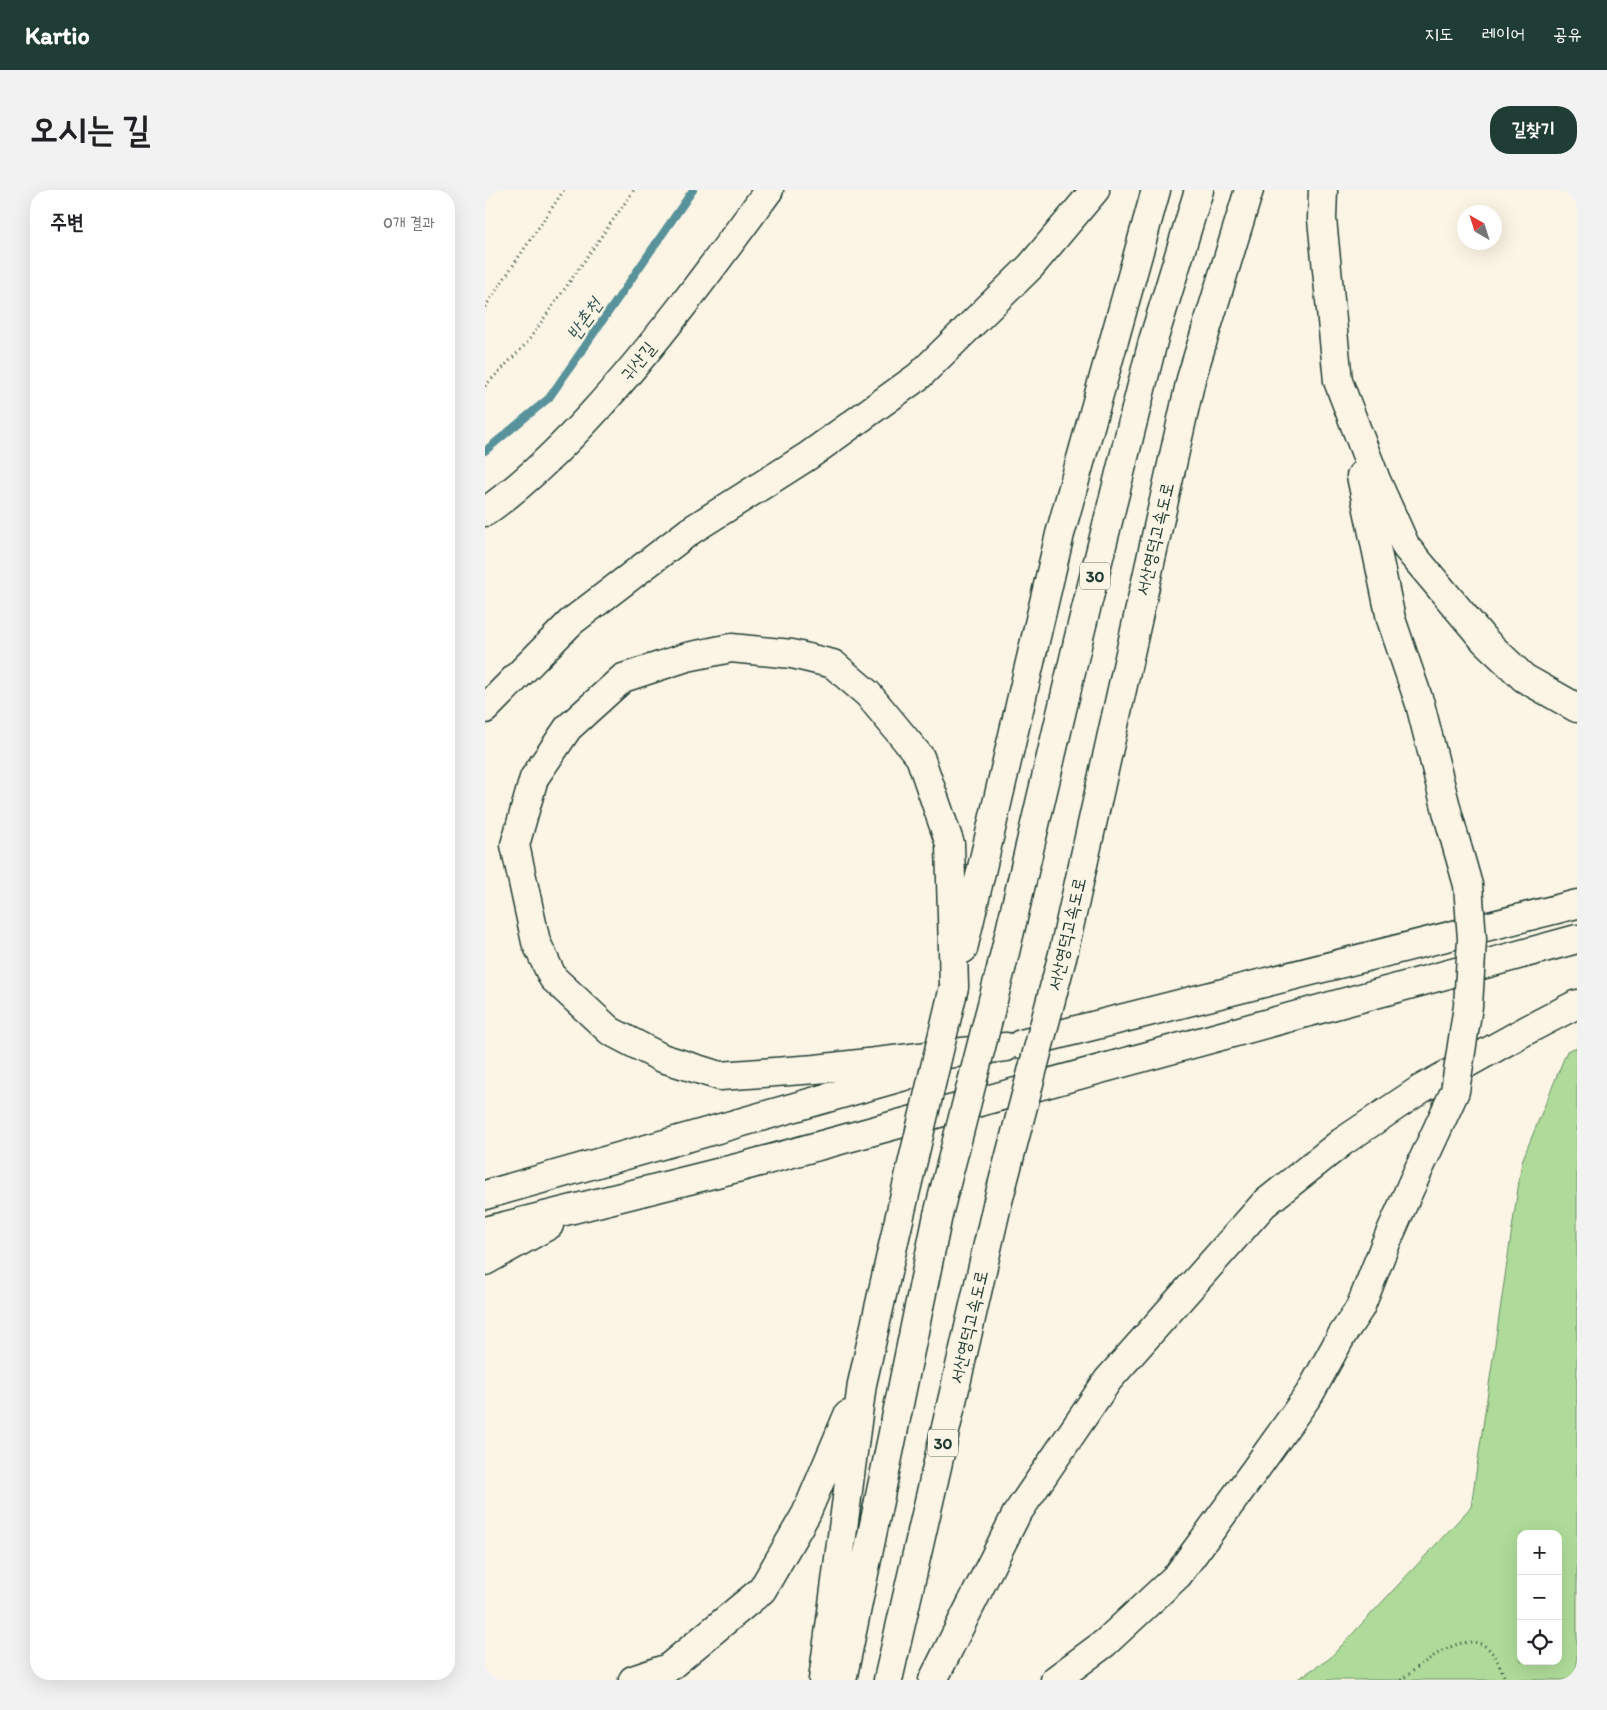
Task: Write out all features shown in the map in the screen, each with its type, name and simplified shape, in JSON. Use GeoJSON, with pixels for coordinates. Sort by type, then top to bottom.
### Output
{"type":"FeatureCollection","features":[{"type":"Feature","properties":{"kind":"main road","name":"귀산길"},"geometry":{"type":"LineString","coordinates":[[485,512],[507,497],[557,453],[627,376],[697,287],[769,190]]}},
{"type":"Feature","properties":{"kind":"main road"},"geometry":{"type":"LineString","coordinates":[[485,709],[571,622],[689,532],[808,456],[919,376],[1031,266],[1095,190]]}},
{"type":"Feature","properties":{"kind":"main road"},"geometry":{"type":"LineString","coordinates":[[823,1680],[862,1384],[1060,534],[1156,190]]}},
{"type":"Feature","properties":{"kind":"main road","name":"30"},"geometry":{"type":"LineString","coordinates":[[842,1680],[938,1215],[1002,965],[1153,341],[1199,190]]}},
{"type":"Feature","properties":{"kind":"main road","name":"서산영덕고속도로"},"geometry":{"type":"LineString","coordinates":[[888,1680],[997,1205],[1064,950],[1191,379],[1249,190]]}},
{"type":"Feature","properties":{"kind":"main road"},"geometry":{"type":"LineString","coordinates":[[1055,1680],[1105,1642],[1178,1575],[1310,1393],[1342,1335],[1360,1308],[1385,1245],[1455,1091],[1468,1006],[1472,939],[1468,885],[1420,704],[1391,619],[1339,381],[1322,219],[1323,190]]}},
{"type":"Feature","properties":{"kind":"main road"},"geometry":{"type":"LineString","coordinates":[[1339,381],[1376,480],[1406,547],[1459,611],[1498,654],[1525,678],[1577,708]]}},
{"type":"Feature","properties":{"kind":"main road"},"geometry":{"type":"LineString","coordinates":[[954,988],[950,844],[920,757],[869,694],[833,664],[792,654],[731,648],[687,657],[623,678],[568,728],[533,778],[515,845],[536,942],[553,978],[610,1031],[662,1058],[720,1076],[817,1069],[1006,1047]]}},
{"type":"Feature","properties":{"kind":"main road"},"geometry":{"type":"LineString","coordinates":[[485,1195],[1006,1047],[1577,904]]}},
{"type":"Feature","properties":{"kind":"main road"},"geometry":{"type":"LineString","coordinates":[[485,1261],[557,1221],[741,1167],[1577,939]]}},
{"type":"Feature","properties":{"kind":"main road"},"geometry":{"type":"LineString","coordinates":[[933,1680],[1015,1515],[1108,1380],[1264,1204],[1342,1142],[1421,1089],[1577,1004]]}},
{"type":"Feature","properties":{"kind":"main road"},"geometry":{"type":"LineString","coordinates":[[485,1231],[741,1167]]}},
{"type":"Feature","properties":{"kind":"main road"},"geometry":{"type":"LineString","coordinates":[[633,1680],[668,1668],[762,1590],[806,1514],[862,1384]]}},
{"type":"Feature","properties":{"kind":"path"},"geometry":{"type":"LineString","coordinates":[[485,307],[564,190]]}},
{"type":"Feature","properties":{"kind":"path"},"geometry":{"type":"LineString","coordinates":[[485,386],[526,344],[634,190]]}},
{"type":"Feature","properties":{"kind":"path"},"geometry":{"type":"LineString","coordinates":[[1401,1680],[1432,1656],[1447,1648],[1466,1643],[1476,1643],[1484,1645],[1493,1655],[1506,1680]]}},
{"type":"Feature","properties":{"kind":"green space"},"geometry":{"type":"Polygon","coordinates":[[[1577,1047],[1577,1680],[1296,1680],[1329,1659],[1471,1507],[1522,1161],[1567,1051],[1577,1047]]]}},
{"type":"Feature","properties":{"kind":"waterway","name":"반촌천"},"geometry":{"type":"LineString","coordinates":[[485,451],[549,398],[693,190]]}}]}
